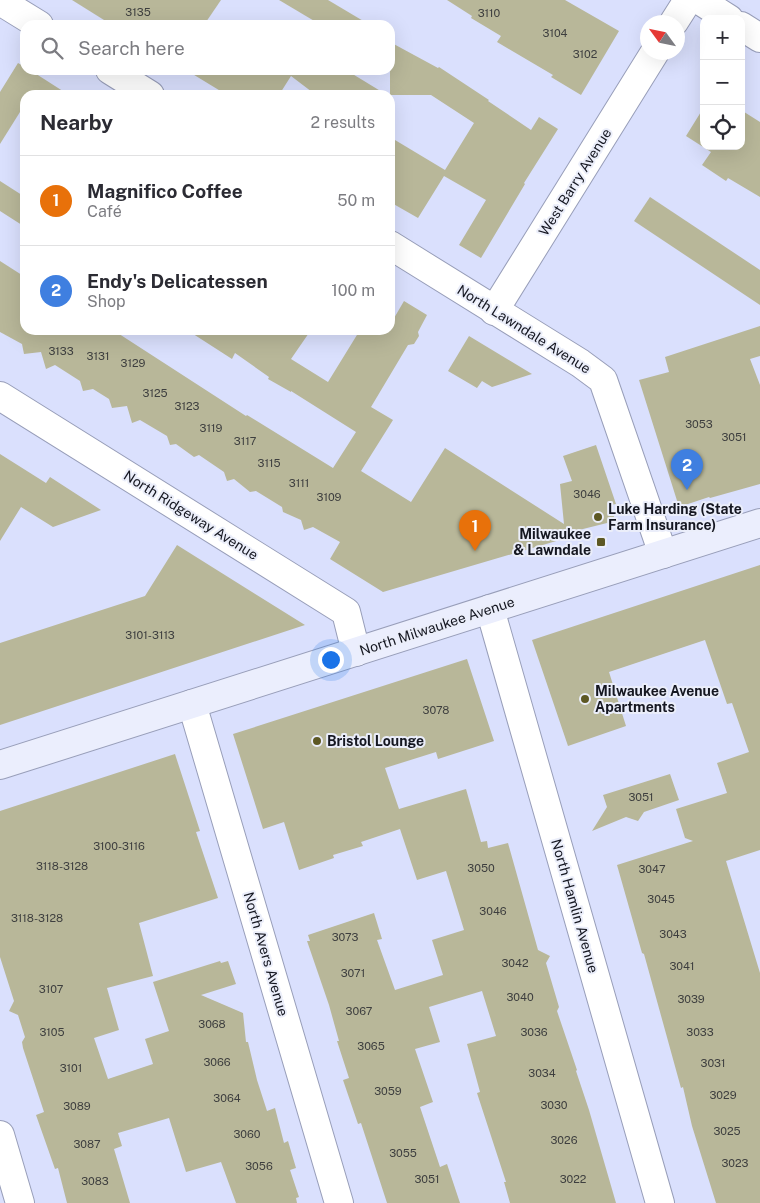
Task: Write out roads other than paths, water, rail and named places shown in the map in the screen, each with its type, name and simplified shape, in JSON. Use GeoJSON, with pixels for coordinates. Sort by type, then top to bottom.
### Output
{"type":"FeatureCollection","features":[{"type":"Feature","properties":{"kind":"main road","name":"North Milwaukee Avenue"},"geometry":{"type":"LineString","coordinates":[[0,765],[760,523]]}},
{"type":"Feature","properties":{"kind":"street"},"geometry":{"type":"LineString","coordinates":[[678,15],[688,0]]}},
{"type":"Feature","properties":{"kind":"street"},"geometry":{"type":"LineString","coordinates":[[699,0],[723,15]]}},
{"type":"Feature","properties":{"kind":"street"},"geometry":{"type":"LineString","coordinates":[[0,1],[31,20]]}},
{"type":"Feature","properties":{"kind":"street"},"geometry":{"type":"LineString","coordinates":[[745,29],[760,38]]}},
{"type":"Feature","properties":{"kind":"street","name":"West Barry Avenue"},"geometry":{"type":"LineString","coordinates":[[494,311],[650,60]]}},
{"type":"Feature","properties":{"kind":"street"},"geometry":{"type":"LineString","coordinates":[[118,75],[142,90]]}},
{"type":"Feature","properties":{"kind":"street","name":"North Lawndale Avenue"},"geometry":{"type":"LineString","coordinates":[[395,248],[580,363],[602,380],[663,554]]}},
{"type":"Feature","properties":{"kind":"street","name":"North Ridgeway Avenue"},"geometry":{"type":"LineString","coordinates":[[0,396],[346,612],[356,652]]}},
{"type":"Feature","properties":{"kind":"street","name":"North Hamlin Avenue"},"geometry":{"type":"LineString","coordinates":[[490,609],[660,1203]]}},
{"type":"Feature","properties":{"kind":"street","name":"North Avers Avenue"},"geometry":{"type":"LineString","coordinates":[[192,704],[339,1203]]}},
{"type":"Feature","properties":{"kind":"street"},"geometry":{"type":"LineString","coordinates":[[0,1135],[20,1203]]}},
{"type":"Feature","properties":{"kind":"place","name":"Endy's Delicatessen"},"geometry":{"type":"Point","coordinates":[687,490]}},
{"type":"Feature","properties":{"kind":"place","name":"Luke Harding (State Farm Insurance)"},"geometry":{"type":"Point","coordinates":[598,517]}},
{"type":"Feature","properties":{"kind":"place","name":"Milwaukee & Lawndale"},"geometry":{"type":"Point","coordinates":[601,542]}},
{"type":"Feature","properties":{"kind":"place","name":"Magnifico Coffee"},"geometry":{"type":"Point","coordinates":[475,551]}},
{"type":"Feature","properties":{"kind":"place","name":"Milwaukee Avenue Apartments"},"geometry":{"type":"Point","coordinates":[585,699]}},
{"type":"Feature","properties":{"kind":"place","name":"Bristol Lounge"},"geometry":{"type":"Point","coordinates":[317,741]}}]}
